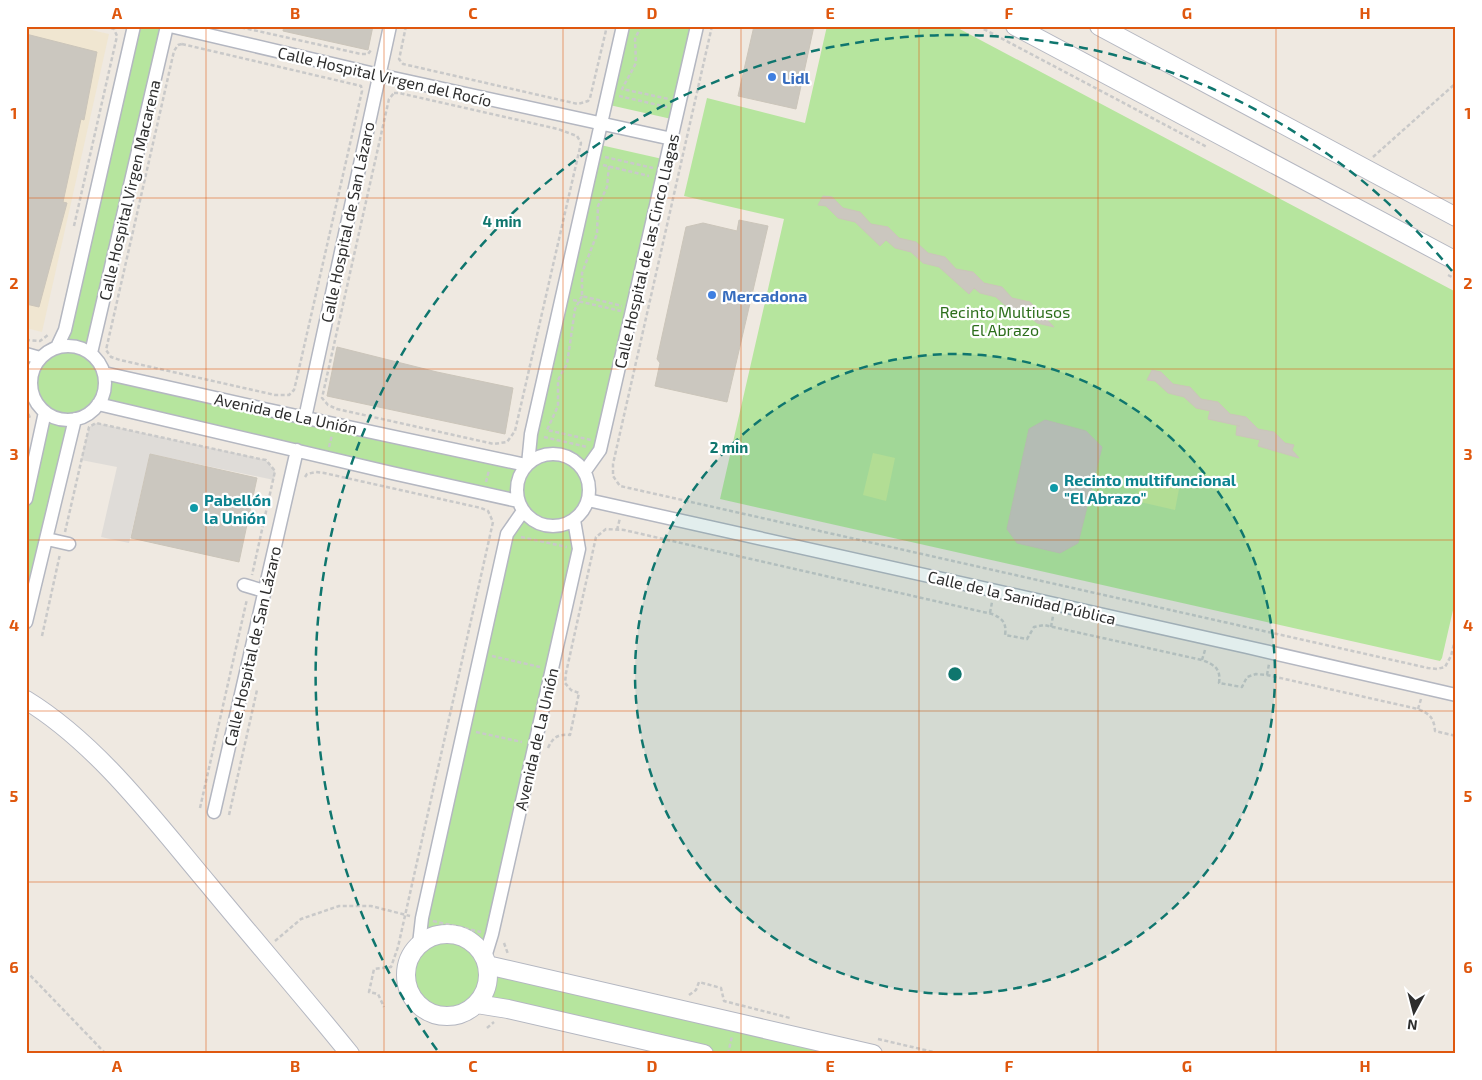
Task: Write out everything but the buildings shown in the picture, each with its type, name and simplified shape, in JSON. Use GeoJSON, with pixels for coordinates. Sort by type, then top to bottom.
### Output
{"type":"FeatureCollection","features":[{"type":"Feature","properties":{"kind":"main road"},"geometry":{"type":"LineString","coordinates":[[1015,26],[1451,268]]}},
{"type":"Feature","properties":{"kind":"main road"},"geometry":{"type":"LineString","coordinates":[[1099,26],[1456,217]]}},
{"type":"Feature","properties":{"kind":"main road"},"geometry":{"type":"LineString","coordinates":[[26,700],[69,731],[107,767],[350,1054]]}},
{"type":"Feature","properties":{"kind":"main road"},"geometry":{"type":"LineString","coordinates":[[447,933],[463,936],[475,944],[486,961],[488,982],[483,997],[467,1012],[454,1016],[440,1016],[426,1011],[414,1000],[408,989],[406,972],[410,956],[419,944],[432,936],[447,933]]}},
{"type":"Feature","properties":{"kind":"main road"},"geometry":{"type":"LineString","coordinates":[[486,961],[874,1046]]}},
{"type":"Feature","properties":{"kind":"main road"},"geometry":{"type":"LineString","coordinates":[[477,1004],[508,1009],[704,1054]]}},
{"type":"Feature","properties":{"kind":"street","name":"Calle Hospital Virgen Macarena"},"geometry":{"type":"LineString","coordinates":[[57,347],[65,330],[134,26]]}},
{"type":"Feature","properties":{"kind":"street","name":"Calle Hospital Virgen Macarena"},"geometry":{"type":"LineString","coordinates":[[91,353],[126,199],[166,58],[168,26]]}},
{"type":"Feature","properties":{"kind":"street","name":"Calle Hospital Virgen del Rocío"},"geometry":{"type":"LineString","coordinates":[[168,26],[378,75],[672,139]]}},
{"type":"Feature","properties":{"kind":"street","name":"Calle Hospital de San Lázaro"},"geometry":{"type":"LineString","coordinates":[[305,418],[390,26]]}},
{"type":"Feature","properties":{"kind":"street"},"geometry":{"type":"LineString","coordinates":[[527,464],[531,434],[596,159],[601,123],[623,26]]}},
{"type":"Feature","properties":{"kind":"street","name":"Calle Hospital de las Cinco Llagas"},"geometry":{"type":"LineString","coordinates":[[585,471],[597,446],[660,174],[672,139],[675,105],[697,26]]}},
{"type":"Feature","properties":{"kind":"street"},"geometry":{"type":"LineString","coordinates":[[57,347],[80,348],[91,353],[110,374],[98,404],[84,416],[75,419],[59,418],[45,412],[29,392],[34,367],[40,358],[57,347]]}},
{"type":"Feature","properties":{"kind":"street"},"geometry":{"type":"LineString","coordinates":[[26,354],[40,358]]}},
{"type":"Feature","properties":{"kind":"street","name":"Avenida de La Unión"},"geometry":{"type":"LineString","coordinates":[[110,374],[272,411],[527,464]]}},
{"type":"Feature","properties":{"kind":"street","name":"Avenida de La Unión"},"geometry":{"type":"LineString","coordinates":[[98,404],[484,494],[521,506]]}},
{"type":"Feature","properties":{"kind":"street"},"geometry":{"type":"LineString","coordinates":[[26,499],[45,412]]}},
{"type":"Feature","properties":{"kind":"street"},"geometry":{"type":"LineString","coordinates":[[26,622],[75,419]]}},
{"type":"Feature","properties":{"kind":"street","name":"Calle Hospital de San Lázaro"},"geometry":{"type":"LineString","coordinates":[[214,812],[297,450]]}},
{"type":"Feature","properties":{"kind":"street"},"geometry":{"type":"LineString","coordinates":[[546,454],[568,456],[578,462],[585,471],[589,482],[588,500],[582,513],[574,520],[563,525],[541,524],[531,519],[521,506],[516,492],[517,482],[527,464],[535,458],[546,454]]}},
{"type":"Feature","properties":{"kind":"street","name":"Calle de la Sanidad Pública"},"geometry":{"type":"LineString","coordinates":[[588,500],[1456,695]]}},
{"type":"Feature","properties":{"kind":"street"},"geometry":{"type":"LineString","coordinates":[[419,944],[422,918],[507,534],[521,506]]}},
{"type":"Feature","properties":{"kind":"street","name":"Avenida de La Unión"},"geometry":{"type":"LineString","coordinates":[[486,961],[579,549],[574,520]]}},
{"type":"Feature","properties":{"kind":"street"},"geometry":{"type":"LineString","coordinates":[[47,539],[65,544]]}},
{"type":"Feature","properties":{"kind":"street"},"geometry":{"type":"LineString","coordinates":[[247,586],[264,591]]}},
{"type":"Feature","properties":{"kind":"path"},"geometry":{"type":"LineString","coordinates":[[235,26],[361,54],[368,54],[372,49]]}},
{"type":"Feature","properties":{"kind":"path"},"geometry":{"type":"LineString","coordinates":[[406,26],[400,55],[403,64],[578,104],[588,101],[593,92],[607,26]]}},
{"type":"Feature","properties":{"kind":"path"},"geometry":{"type":"LineString","coordinates":[[641,26],[635,39],[636,63],[622,89],[675,105],[693,113]]}},
{"type":"Feature","properties":{"kind":"path"},"geometry":{"type":"LineString","coordinates":[[712,26],[616,454],[613,476],[620,486],[1428,668],[1437,669],[1445,667],[1451,656],[1456,636]]}},
{"type":"Feature","properties":{"kind":"path"},"geometry":{"type":"LineString","coordinates":[[978,26],[1211,150]]}},
{"type":"Feature","properties":{"kind":"path"},"geometry":{"type":"LineString","coordinates":[[74,226],[114,46],[116,32],[114,29],[106,27]]}},
{"type":"Feature","properties":{"kind":"path"},"geometry":{"type":"LineString","coordinates":[[182,44],[361,86],[362,91],[296,382],[294,390],[289,395],[275,395],[120,360],[111,356],[106,350],[140,202],[166,58],[175,48],[182,44]]}},
{"type":"Feature","properties":{"kind":"path"},"geometry":{"type":"LineString","coordinates":[[114,46],[129,49]]}},
{"type":"Feature","properties":{"kind":"path"},"geometry":{"type":"LineString","coordinates":[[1363,166],[1456,83]]}},
{"type":"Feature","properties":{"kind":"path"},"geometry":{"type":"LineString","coordinates":[[399,93],[566,131],[577,136],[581,143],[579,151],[515,431],[507,442],[494,444],[337,409],[328,405],[322,398],[391,95],[399,93]]}},
{"type":"Feature","properties":{"kind":"path"},"geometry":{"type":"LineString","coordinates":[[608,93],[675,105]]}},
{"type":"Feature","properties":{"kind":"path"},"geometry":{"type":"LineString","coordinates":[[579,151],[609,166],[660,174],[680,174]]}},
{"type":"Feature","properties":{"kind":"path"},"geometry":{"type":"LineString","coordinates":[[596,159],[660,174]]}},
{"type":"Feature","properties":{"kind":"path"},"geometry":{"type":"LineString","coordinates":[[609,166],[608,186],[598,206],[597,234],[582,273],[582,296],[575,309],[567,364],[558,380],[558,406],[547,430],[616,454]]}},
{"type":"Feature","properties":{"kind":"path"},"geometry":{"type":"LineString","coordinates":[[82,189],[96,192]]}},
{"type":"Feature","properties":{"kind":"path"},"geometry":{"type":"LineString","coordinates":[[126,199],[140,202]]}},
{"type":"Feature","properties":{"kind":"path"},"geometry":{"type":"LineString","coordinates":[[1451,268],[1456,279]]}},
{"type":"Feature","properties":{"kind":"path"},"geometry":{"type":"LineString","coordinates":[[547,294],[629,310]]}},
{"type":"Feature","properties":{"kind":"path"},"geometry":{"type":"LineString","coordinates":[[582,296],[647,316]]}},
{"type":"Feature","properties":{"kind":"path"},"geometry":{"type":"LineString","coordinates":[[26,340],[40,341],[47,337],[52,326],[65,330]]}},
{"type":"Feature","properties":{"kind":"path"},"geometry":{"type":"LineString","coordinates":[[95,336],[108,340]]}},
{"type":"Feature","properties":{"kind":"path"},"geometry":{"type":"LineString","coordinates":[[110,374],[120,360]]}},
{"type":"Feature","properties":{"kind":"path"},"geometry":{"type":"LineString","coordinates":[[272,411],[275,395]]}},
{"type":"Feature","properties":{"kind":"path"},"geometry":{"type":"LineString","coordinates":[[324,473],[337,409]]}},
{"type":"Feature","properties":{"kind":"path"},"geometry":{"type":"LineString","coordinates":[[42,636],[65,544],[89,428],[96,423],[266,460],[272,466],[275,471],[274,480],[247,586],[200,808]]}},
{"type":"Feature","properties":{"kind":"path"},"geometry":{"type":"LineString","coordinates":[[515,431],[597,446]]}},
{"type":"Feature","properties":{"kind":"path"},"geometry":{"type":"LineString","coordinates":[[260,459],[265,442]]}},
{"type":"Feature","properties":{"kind":"path"},"geometry":{"type":"LineString","coordinates":[[481,508],[494,444]]}},
{"type":"Feature","properties":{"kind":"path"},"geometry":{"type":"LineString","coordinates":[[303,480],[307,474],[324,473],[481,508],[488,511],[494,522],[398,948],[390,967],[374,969],[369,992],[378,994],[384,1007]]}},
{"type":"Feature","properties":{"kind":"path"},"geometry":{"type":"LineString","coordinates":[[464,729],[548,748],[552,739],[561,734],[570,735],[579,693],[571,690],[565,683],[566,673],[596,538],[606,529],[624,530],[992,614],[1001,618],[1005,624],[1004,635],[1027,639],[1034,627],[1044,625],[1202,660],[1218,669],[1220,683],[1242,687],[1248,677],[1256,674],[1267,675],[1418,709],[1429,713],[1433,720],[1434,731],[1456,736]]}},
{"type":"Feature","properties":{"kind":"path"},"geometry":{"type":"LineString","coordinates":[[507,534],[594,552]]}},
{"type":"Feature","properties":{"kind":"path"},"geometry":{"type":"LineString","coordinates":[[481,654],[566,673]]}},
{"type":"Feature","properties":{"kind":"path"},"geometry":{"type":"LineString","coordinates":[[1451,656],[1456,657]]}},
{"type":"Feature","properties":{"kind":"path"},"geometry":{"type":"LineString","coordinates":[[263,950],[301,919],[338,906],[371,906],[404,916],[422,918],[506,936],[503,944],[508,954],[514,956]]}},
{"type":"Feature","properties":{"kind":"path"},"geometry":{"type":"LineString","coordinates":[[26,971],[106,1054]]}},
{"type":"Feature","properties":{"kind":"path"},"geometry":{"type":"LineString","coordinates":[[683,994],[689,995],[696,990],[699,982],[721,988],[724,1001],[798,1020]]}},
{"type":"Feature","properties":{"kind":"path"},"geometry":{"type":"LineString","coordinates":[[874,1046],[942,1054]]}},
{"type":"Feature","properties":{"kind":"shaded area"},"geometry":{"type":"Polygon","coordinates":[[[26,26],[74,26],[109,34],[42,332],[26,328],[26,26]]]}},
{"type":"Feature","properties":{"kind":"shaded area"},"geometry":{"type":"Polygon","coordinates":[[[96,423],[266,460],[275,471],[274,480],[150,454],[129,543],[101,537],[117,467],[81,460],[89,427],[96,423]]]}},
{"type":"Feature","properties":{"kind":"green space"},"geometry":{"type":"Polygon","coordinates":[[[134,26],[167,26],[91,353],[99,362],[104,373],[527,464],[596,144],[667,160],[600,450],[585,471],[589,485],[587,504],[574,520],[579,549],[485,957],[873,1054],[704,1054],[474,1007],[463,1013],[439,1015],[428,1011],[411,997],[407,985],[406,968],[410,957],[419,944],[507,534],[523,511],[518,501],[99,404],[84,416],[75,419],[26,622],[26,498],[45,412],[38,405],[32,392],[26,391],[26,354],[40,358],[48,351],[57,347],[134,26]]]}},
{"type":"Feature","properties":{"kind":"green space"},"geometry":{"type":"Polygon","coordinates":[[[623,26],[697,26],[676,120],[605,104],[623,26]]]}},
{"type":"Feature","properties":{"kind":"green space","name":"Recinto Multiusos El Abrazo"},"geometry":{"type":"Polygon","coordinates":[[[827,26],[954,26],[1456,292],[1456,597],[1440,661],[720,499],[784,219],[684,196],[707,98],[805,123],[827,26]]]}},
{"type":"Feature","properties":{"kind":"green space"},"geometry":{"type":"Polygon","coordinates":[[[873,453],[895,458],[886,501],[863,495],[873,453]]]}},
{"type":"Feature","properties":{"kind":"green space"},"geometry":{"type":"Polygon","coordinates":[[[1141,480],[1179,489],[1175,510],[1136,501],[1141,480]]]}},
{"type":"Feature","properties":{"kind":"place","name":"Lidl"},"geometry":{"type":"Point","coordinates":[772,77]}},
{"type":"Feature","properties":{"kind":"place","name":"Mercadona"},"geometry":{"type":"Point","coordinates":[712,295]}},
{"type":"Feature","properties":{"kind":"place","name":"Recinto multifuncional \"El Abrazo\""},"geometry":{"type":"Point","coordinates":[1054,488]}},
{"type":"Feature","properties":{"kind":"place","name":"Pabellón la Unión"},"geometry":{"type":"Point","coordinates":[194,508]}}]}
